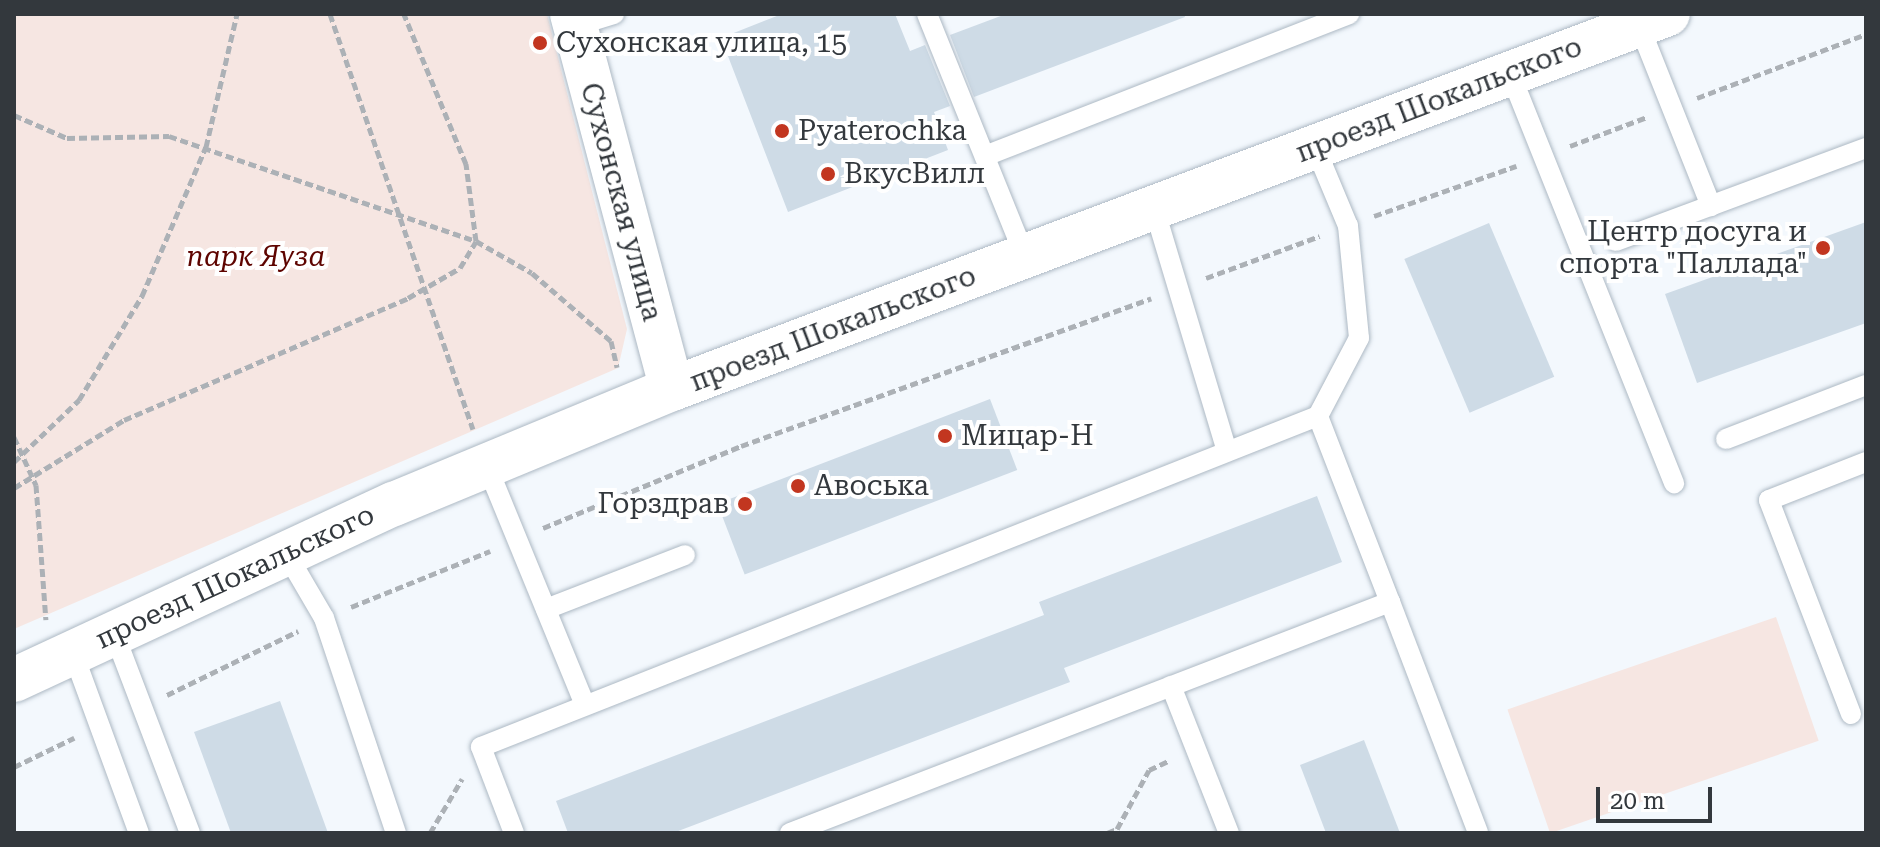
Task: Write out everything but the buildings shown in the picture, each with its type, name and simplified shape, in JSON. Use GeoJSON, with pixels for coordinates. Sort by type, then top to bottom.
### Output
{"type":"FeatureCollection","features":[{"type":"Feature","properties":{"kind":"street","name":"Сухонская улица"},"geometry":{"type":"LineString","coordinates":[[587,18],[672,389]]}},
{"type":"Feature","properties":{"kind":"street","name":"проезд Шокальского"},"geometry":{"type":"LineString","coordinates":[[14,680],[60,639],[114,633],[286,553],[481,451],[672,389],[1653,19]]}},
{"type":"Feature","properties":{"kind":"lane"},"geometry":{"type":"LineString","coordinates":[[927,14],[1025,257]]}},
{"type":"Feature","properties":{"kind":"lane"},"geometry":{"type":"LineString","coordinates":[[985,156],[1349,14]]}},
{"type":"Feature","properties":{"kind":"lane"},"geometry":{"type":"LineString","coordinates":[[1653,19],[1672,108],[1711,206]]}},
{"type":"Feature","properties":{"kind":"lane"},"geometry":{"type":"LineString","coordinates":[[1510,73],[1674,483]]}},
{"type":"Feature","properties":{"kind":"lane"},"geometry":{"type":"LineString","coordinates":[[514,833],[481,747],[1318,416],[1359,338],[1348,226],[1315,147]]}},
{"type":"Feature","properties":{"kind":"lane"},"geometry":{"type":"LineString","coordinates":[[1616,241],[1866,148]]}},
{"type":"Feature","properties":{"kind":"lane"},"geometry":{"type":"LineString","coordinates":[[1154,208],[1183,287],[1227,451]]}},
{"type":"Feature","properties":{"kind":"lane"},"geometry":{"type":"LineString","coordinates":[[1726,439],[1866,385]]}},
{"type":"Feature","properties":{"kind":"lane"},"geometry":{"type":"LineString","coordinates":[[1318,416],[1478,833]]}},
{"type":"Feature","properties":{"kind":"lane"},"geometry":{"type":"LineString","coordinates":[[481,451],[585,705]]}},
{"type":"Feature","properties":{"kind":"lane"},"geometry":{"type":"LineString","coordinates":[[1851,714],[1769,500],[1866,462]]}},
{"type":"Feature","properties":{"kind":"lane"},"geometry":{"type":"LineString","coordinates":[[286,553],[324,618],[396,833]]}},
{"type":"Feature","properties":{"kind":"lane"},"geometry":{"type":"LineString","coordinates":[[546,609],[685,555]]}},
{"type":"Feature","properties":{"kind":"lane"},"geometry":{"type":"LineString","coordinates":[[801,831],[1390,602]]}},
{"type":"Feature","properties":{"kind":"lane"},"geometry":{"type":"LineString","coordinates":[[114,633],[145,706],[190,833]]}},
{"type":"Feature","properties":{"kind":"lane"},"geometry":{"type":"LineString","coordinates":[[60,639],[103,724],[139,833]]}},
{"type":"Feature","properties":{"kind":"lane"},"geometry":{"type":"LineString","coordinates":[[1171,686],[1229,833]]}},
{"type":"Feature","properties":{"kind":"path"},"geometry":{"type":"LineString","coordinates":[[14,462],[79,400],[142,296],[206,147],[237,14]]}},
{"type":"Feature","properties":{"kind":"path"},"geometry":{"type":"LineString","coordinates":[[330,14],[394,215],[481,451]]}},
{"type":"Feature","properties":{"kind":"path"},"geometry":{"type":"LineString","coordinates":[[14,488],[124,420],[422,291],[460,268],[476,241],[466,164],[404,14]]}},
{"type":"Feature","properties":{"kind":"path"},"geometry":{"type":"LineString","coordinates":[[145,706],[324,618],[741,446],[1542,157],[1866,34]]}},
{"type":"Feature","properties":{"kind":"path"},"geometry":{"type":"LineString","coordinates":[[14,115],[67,138],[169,136],[476,241],[532,273],[611,341],[620,375]]}},
{"type":"Feature","properties":{"kind":"path"},"geometry":{"type":"LineString","coordinates":[[14,437],[26,453],[33,475],[60,639]]}},
{"type":"Feature","properties":{"kind":"path"},"geometry":{"type":"LineString","coordinates":[[14,767],[103,724]]}},
{"type":"Feature","properties":{"kind":"path"},"geometry":{"type":"LineString","coordinates":[[430,833],[481,747]]}},
{"type":"Feature","properties":{"kind":"path"},"geometry":{"type":"LineString","coordinates":[[1107,833],[1117,829],[1149,770],[1196,748]]}},
{"type":"Feature","properties":{"kind":"green space","name":"парк Яуза"},"geometry":{"type":"Polygon","coordinates":[[[14,14],[547,14],[627,329],[618,368],[14,629],[14,14]]]}},
{"type":"Feature","properties":{"kind":"green space"},"geometry":{"type":"Polygon","coordinates":[[[1776,617],[1819,741],[1550,833],[1507,709],[1776,617]]]}},
{"type":"Feature","properties":{"kind":"place","name":"Сухонская улица, 15"},"geometry":{"type":"Point","coordinates":[540,43]}},
{"type":"Feature","properties":{"kind":"place","name":"Pyaterochka"},"geometry":{"type":"Point","coordinates":[782,131]}},
{"type":"Feature","properties":{"kind":"place","name":"ВкусВилл"},"geometry":{"type":"Point","coordinates":[828,174]}},
{"type":"Feature","properties":{"kind":"place","name":"Центр досуга и спорта \"Паллада\""},"geometry":{"type":"Point","coordinates":[1823,248]}},
{"type":"Feature","properties":{"kind":"place","name":"Мицар-Н"},"geometry":{"type":"Point","coordinates":[945,436]}},
{"type":"Feature","properties":{"kind":"place","name":"Авоська"},"geometry":{"type":"Point","coordinates":[798,486]}},
{"type":"Feature","properties":{"kind":"place","name":"Горздрав"},"geometry":{"type":"Point","coordinates":[745,504]}}]}
